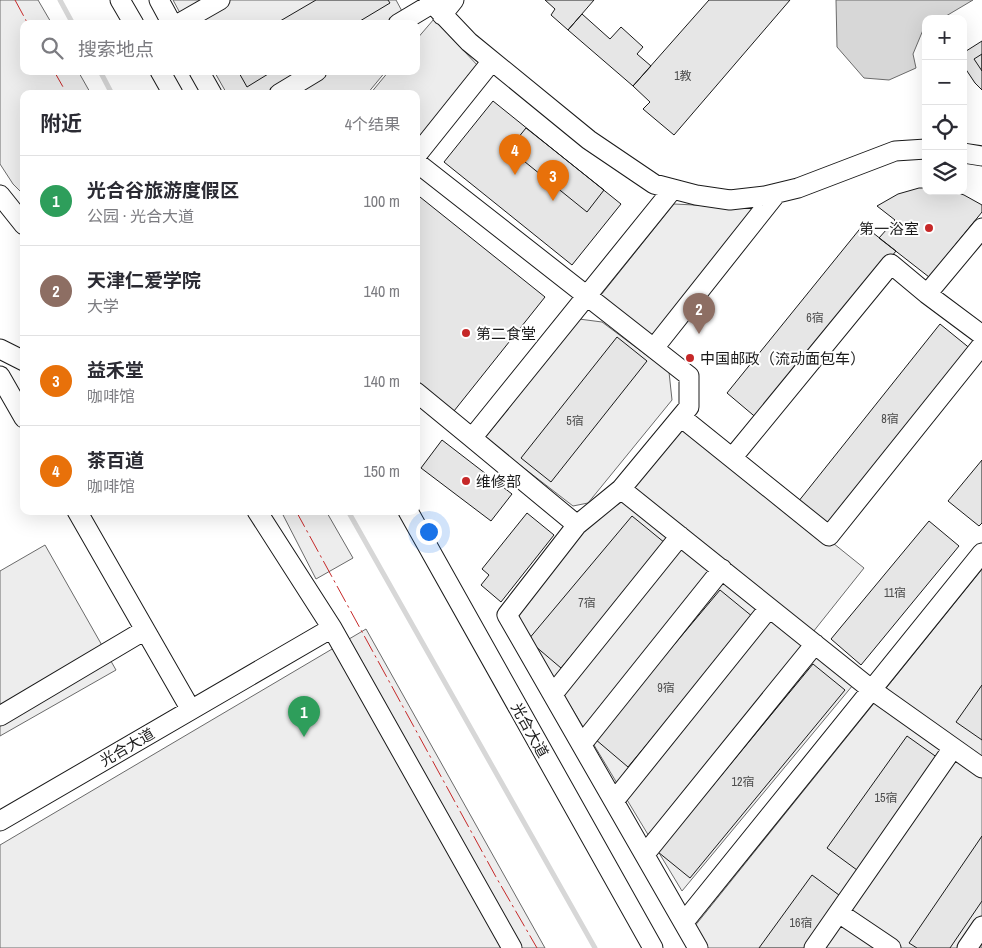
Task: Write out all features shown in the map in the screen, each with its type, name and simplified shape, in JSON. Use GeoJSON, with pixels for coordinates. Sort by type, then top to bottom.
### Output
{"type":"FeatureCollection","features":[{"type":"Feature","properties":{"kind":"street"},"geometry":{"type":"LineString","coordinates":[[120,0],[132,20]]}},
{"type":"Feature","properties":{"kind":"street"},"geometry":{"type":"LineString","coordinates":[[159,0],[170,20]]}},
{"type":"Feature","properties":{"kind":"street"},"geometry":{"type":"LineString","coordinates":[[185,20],[220,0]]}},
{"type":"Feature","properties":{"kind":"street"},"geometry":{"type":"LineString","coordinates":[[406,20],[435,6],[454,0]]}},
{"type":"Feature","properties":{"kind":"street"},"geometry":{"type":"LineString","coordinates":[[435,6],[469,42],[589,140],[654,184],[730,200],[776,194],[798,188],[895,151],[922,149]]}},
{"type":"Feature","properties":{"kind":"street"},"geometry":{"type":"LineString","coordinates":[[420,151],[492,61]]}},
{"type":"Feature","properties":{"kind":"street"},"geometry":{"type":"LineString","coordinates":[[162,75],[171,90]]}},
{"type":"Feature","properties":{"kind":"street"},"geometry":{"type":"LineString","coordinates":[[201,75],[210,90]]}},
{"type":"Feature","properties":{"kind":"street"},"geometry":{"type":"LineString","coordinates":[[286,90],[310,75]]}},
{"type":"Feature","properties":{"kind":"street"},"geometry":{"type":"LineString","coordinates":[[967,154],[982,156]]}},
{"type":"Feature","properties":{"kind":"street"},"geometry":{"type":"LineString","coordinates":[[420,165],[689,376],[689,407],[621,489],[578,525],[508,615],[698,948]]}},
{"type":"Feature","properties":{"kind":"street"},"geometry":{"type":"LineString","coordinates":[[472,438],[673,189]]}},
{"type":"Feature","properties":{"kind":"street"},"geometry":{"type":"LineString","coordinates":[[0,194],[20,220]]}},
{"type":"Feature","properties":{"kind":"street"},"geometry":{"type":"LineString","coordinates":[[654,348],[776,194]]}},
{"type":"Feature","properties":{"kind":"street"},"geometry":{"type":"LineString","coordinates":[[927,294],[982,228]]}},
{"type":"Feature","properties":{"kind":"street"},"geometry":{"type":"LineString","coordinates":[[732,458],[891,264],[927,294],[982,335]]}},
{"type":"Feature","properties":{"kind":"street"},"geometry":{"type":"LineString","coordinates":[[681,417],[829,536],[982,345]]}},
{"type":"Feature","properties":{"kind":"street"},"geometry":{"type":"LineString","coordinates":[[0,349],[20,359]]}},
{"type":"Feature","properties":{"kind":"street"},"geometry":{"type":"LineString","coordinates":[[0,376],[20,411]]}},
{"type":"Feature","properties":{"kind":"street"},"geometry":{"type":"LineString","coordinates":[[420,395],[578,525]]}},
{"type":"Feature","properties":{"kind":"street"},"geometry":{"type":"LineString","coordinates":[[621,489],[872,690],[953,748],[981,765]]}},
{"type":"Feature","properties":{"kind":"street"},"geometry":{"type":"LineString","coordinates":[[79,515],[191,710]]}},
{"type":"Feature","properties":{"kind":"street"},"geometry":{"type":"LineString","coordinates":[[260,515],[332,628],[512,948]]}},
{"type":"Feature","properties":{"kind":"street","name":"光合大道"},"geometry":{"type":"LineString","coordinates":[[410,515],[653,948]]}},
{"type":"Feature","properties":{"kind":"street"},"geometry":{"type":"LineString","coordinates":[[553,694],[680,536]]}},
{"type":"Feature","properties":{"kind":"street"},"geometry":{"type":"LineString","coordinates":[[684,922],[982,553]]}},
{"type":"Feature","properties":{"kind":"street"},"geometry":{"type":"LineString","coordinates":[[582,744],[722,569]]}},
{"type":"Feature","properties":{"kind":"street"},"geometry":{"type":"LineString","coordinates":[[614,801],[769,608]]}},
{"type":"Feature","properties":{"kind":"street","name":"光合大道"},"geometry":{"type":"LineString","coordinates":[[0,822],[332,628]]}},
{"type":"Feature","properties":{"kind":"street"},"geometry":{"type":"LineString","coordinates":[[0,716],[145,630]]}},
{"type":"Feature","properties":{"kind":"street"},"geometry":{"type":"LineString","coordinates":[[644,854],[814,644]]}},
{"type":"Feature","properties":{"kind":"street"},"geometry":{"type":"LineString","coordinates":[[814,948],[953,748]]}},
{"type":"Feature","properties":{"kind":"street"},"geometry":{"type":"LineString","coordinates":[[839,913],[891,948]]}},
{"type":"Feature","properties":{"kind":"street"},"geometry":{"type":"LineString","coordinates":[[967,948],[982,926]]}},
{"type":"Feature","properties":{"kind":"shaded area"},"geometry":{"type":"Polygon","coordinates":[[[0,0],[38,0],[50,20],[20,20],[20,75],[80,75],[89,90],[20,90],[20,191],[0,164],[0,0]]]}},
{"type":"Feature","properties":{"kind":"shaded area"},"geometry":{"type":"Polygon","coordinates":[[[173,0],[396,0],[403,13],[392,20],[184,20],[173,0]]]}},
{"type":"Feature","properties":{"kind":"shaded area"},"geometry":{"type":"Polygon","coordinates":[[[836,0],[973,0],[948,15],[922,15],[922,32],[913,54],[916,68],[889,80],[864,78],[837,47],[836,0]]]}},
{"type":"Feature","properties":{"kind":"shaded area"},"geometry":{"type":"Polygon","coordinates":[[[434,19],[479,67],[420,142],[420,90],[373,90],[386,75],[420,75],[420,35],[434,19]]]}},
{"type":"Feature","properties":{"kind":"shaded area"},"geometry":{"type":"Polygon","coordinates":[[[216,75],[296,75],[271,90],[225,90],[216,75]]]}},
{"type":"Feature","properties":{"kind":"shaded area"},"geometry":{"type":"Polygon","coordinates":[[[323,75],[383,75],[370,90],[299,90],[323,75]]]}},
{"type":"Feature","properties":{"kind":"shaded area"},"geometry":{"type":"Polygon","coordinates":[[[674,204],[756,208],[653,337],[601,295],[674,204]]]}},
{"type":"Feature","properties":{"kind":"shaded area"},"geometry":{"type":"Polygon","coordinates":[[[579,319],[602,322],[669,372],[672,400],[588,503],[573,506],[485,438],[579,319]]]}},
{"type":"Feature","properties":{"kind":"shaded area"},"geometry":{"type":"Polygon","coordinates":[[[685,424],[864,568],[813,632],[634,488],[685,424]]]}},
{"type":"Feature","properties":{"kind":"shaded area"},"geometry":{"type":"Polygon","coordinates":[[[623,501],[853,685],[682,891],[515,614],[582,528],[623,501]]]}},
{"type":"Feature","properties":{"kind":"shaded area"},"geometry":{"type":"Polygon","coordinates":[[[283,515],[328,515],[353,558],[316,579],[283,515]]]}},
{"type":"Feature","properties":{"kind":"shaded area"},"geometry":{"type":"Polygon","coordinates":[[[45,545],[116,670],[0,736],[0,571],[45,545]]]}},
{"type":"Feature","properties":{"kind":"shaded area"},"geometry":{"type":"Polygon","coordinates":[[[982,569],[982,948],[706,948],[694,927],[982,569]]]}},
{"type":"Feature","properties":{"kind":"shaded area"},"geometry":{"type":"Polygon","coordinates":[[[366,629],[545,948],[0,948],[0,845],[366,629]]]}},
{"type":"Feature","properties":{"kind":"building"},"geometry":{"type":"Polygon","coordinates":[[[316,0],[388,0],[390,3],[362,20],[282,20],[316,0]]]}},
{"type":"Feature","properties":{"kind":"building"},"geometry":{"type":"Polygon","coordinates":[[[545,0],[594,0],[568,30],[551,15],[555,9],[545,0]]]}},
{"type":"Feature","properties":{"kind":"building"},"geometry":{"type":"Polygon","coordinates":[[[709,0],[790,0],[674,135],[643,109],[650,102],[633,86],[709,0]]]}},
{"type":"Feature","properties":{"kind":"building"},"geometry":{"type":"Polygon","coordinates":[[[582,14],[610,39],[621,27],[643,47],[637,54],[651,66],[633,86],[568,30],[582,14]]]}},
{"type":"Feature","properties":{"kind":"building"},"geometry":{"type":"Polygon","coordinates":[[[982,41],[982,90],[967,71],[967,50],[982,41]]]}},
{"type":"Feature","properties":{"kind":"building"},"geometry":{"type":"Polygon","coordinates":[[[982,54],[982,71],[974,59],[982,54]]]}},
{"type":"Feature","properties":{"kind":"building"},"geometry":{"type":"Polygon","coordinates":[[[240,75],[266,75],[247,87],[240,75]]]}},
{"type":"Feature","properties":{"kind":"building"},"geometry":{"type":"Polygon","coordinates":[[[493,101],[621,204],[572,265],[444,162],[493,101]]]}},
{"type":"Feature","properties":{"kind":"building"},"geometry":{"type":"Polygon","coordinates":[[[526,128],[604,190],[587,212],[509,149],[526,128]]]}},
{"type":"Feature","properties":{"kind":"building","name":"第一浴室"},"geometry":{"type":"Polygon","coordinates":[[[922,188],[922,195],[964,195],[982,205],[982,212],[929,277],[879,238],[895,220],[877,206],[898,194],[922,188]]]}},
{"type":"Feature","properties":{"kind":"building","name":"第二食堂"},"geometry":{"type":"Polygon","coordinates":[[[420,197],[545,297],[454,411],[420,384],[420,197]]]}},
{"type":"Feature","properties":{"kind":"building"},"geometry":{"type":"Polygon","coordinates":[[[863,225],[896,251],[759,420],[727,393],[863,225]]]}},
{"type":"Feature","properties":{"kind":"building"},"geometry":{"type":"Polygon","coordinates":[[[940,324],[972,350],[829,527],[798,502],[940,324]]]}},
{"type":"Feature","properties":{"kind":"building"},"geometry":{"type":"Polygon","coordinates":[[[617,337],[647,361],[551,482],[521,458],[617,337]]]}},
{"type":"Feature","properties":{"kind":"building","name":"维修部"},"geometry":{"type":"Polygon","coordinates":[[[442,440],[512,494],[491,521],[421,468],[442,440]]]}},
{"type":"Feature","properties":{"kind":"building"},"geometry":{"type":"Polygon","coordinates":[[[982,460],[982,523],[979,526],[948,501],[982,460]]]}},
{"type":"Feature","properties":{"kind":"building"},"geometry":{"type":"Polygon","coordinates":[[[527,513],[554,535],[501,602],[481,585],[489,575],[482,569],[527,513]]]}},
{"type":"Feature","properties":{"kind":"building"},"geometry":{"type":"Polygon","coordinates":[[[632,516],[665,543],[561,668],[528,640],[632,516]]]}},
{"type":"Feature","properties":{"kind":"building"},"geometry":{"type":"Polygon","coordinates":[[[929,521],[959,546],[861,665],[831,639],[929,521]]]}},
{"type":"Feature","properties":{"kind":"building"},"geometry":{"type":"Polygon","coordinates":[[[720,590],[753,617],[628,767],[595,739],[720,590]]]}},
{"type":"Feature","properties":{"kind":"building"},"geometry":{"type":"Polygon","coordinates":[[[813,664],[845,690],[690,878],[658,852],[813,664]]]}},
{"type":"Feature","properties":{"kind":"building"},"geometry":{"type":"Polygon","coordinates":[[[982,685],[982,740],[956,722],[982,685]]]}},
{"type":"Feature","properties":{"kind":"building"},"geometry":{"type":"Polygon","coordinates":[[[907,736],[938,758],[857,870],[827,848],[907,736]]]}},
{"type":"Feature","properties":{"kind":"building"},"geometry":{"type":"Polygon","coordinates":[[[982,836],[982,901],[950,948],[917,948],[909,943],[982,836]]]}},
{"type":"Feature","properties":{"kind":"building"},"geometry":{"type":"Polygon","coordinates":[[[812,875],[843,898],[807,948],[759,948],[812,875]]]}},
{"type":"Feature","properties":{"kind":"waterway"},"geometry":{"type":"LineString","coordinates":[[60,0],[71,20]]}},
{"type":"Feature","properties":{"kind":"waterway"},"geometry":{"type":"LineString","coordinates":[[102,75],[110,90]]}},
{"type":"Feature","properties":{"kind":"waterway"},"geometry":{"type":"LineString","coordinates":[[350,515],[595,948]]}},
{"type":"Feature","properties":{"kind":"power"},"geometry":{"type":"LineString","coordinates":[[15,0],[26,20]]}},
{"type":"Feature","properties":{"kind":"power"},"geometry":{"type":"LineString","coordinates":[[56,75],[65,90]]}},
{"type":"Feature","properties":{"kind":"power"},"geometry":{"type":"LineString","coordinates":[[298,515],[496,877],[537,948]]}},
{"type":"Feature","properties":{"kind":"place","name":"茶百道"},"geometry":{"type":"Point","coordinates":[515,175]}},
{"type":"Feature","properties":{"kind":"place","name":"益禾堂"},"geometry":{"type":"Point","coordinates":[553,201]}},
{"type":"Feature","properties":{"kind":"place","name":"第一浴室"},"geometry":{"type":"Point","coordinates":[929,228]}},
{"type":"Feature","properties":{"kind":"place","name":"第二食堂"},"geometry":{"type":"Point","coordinates":[466,333]}},
{"type":"Feature","properties":{"kind":"place","name":"天津仁爱学院"},"geometry":{"type":"Point","coordinates":[699,334]}},
{"type":"Feature","properties":{"kind":"place","name":"中国邮政（流动面包车）"},"geometry":{"type":"Point","coordinates":[690,358]}},
{"type":"Feature","properties":{"kind":"place","name":"维修部"},"geometry":{"type":"Point","coordinates":[466,481]}},
{"type":"Feature","properties":{"kind":"place","name":"光合谷旅游度假区"},"geometry":{"type":"Point","coordinates":[304,737]}}]}
